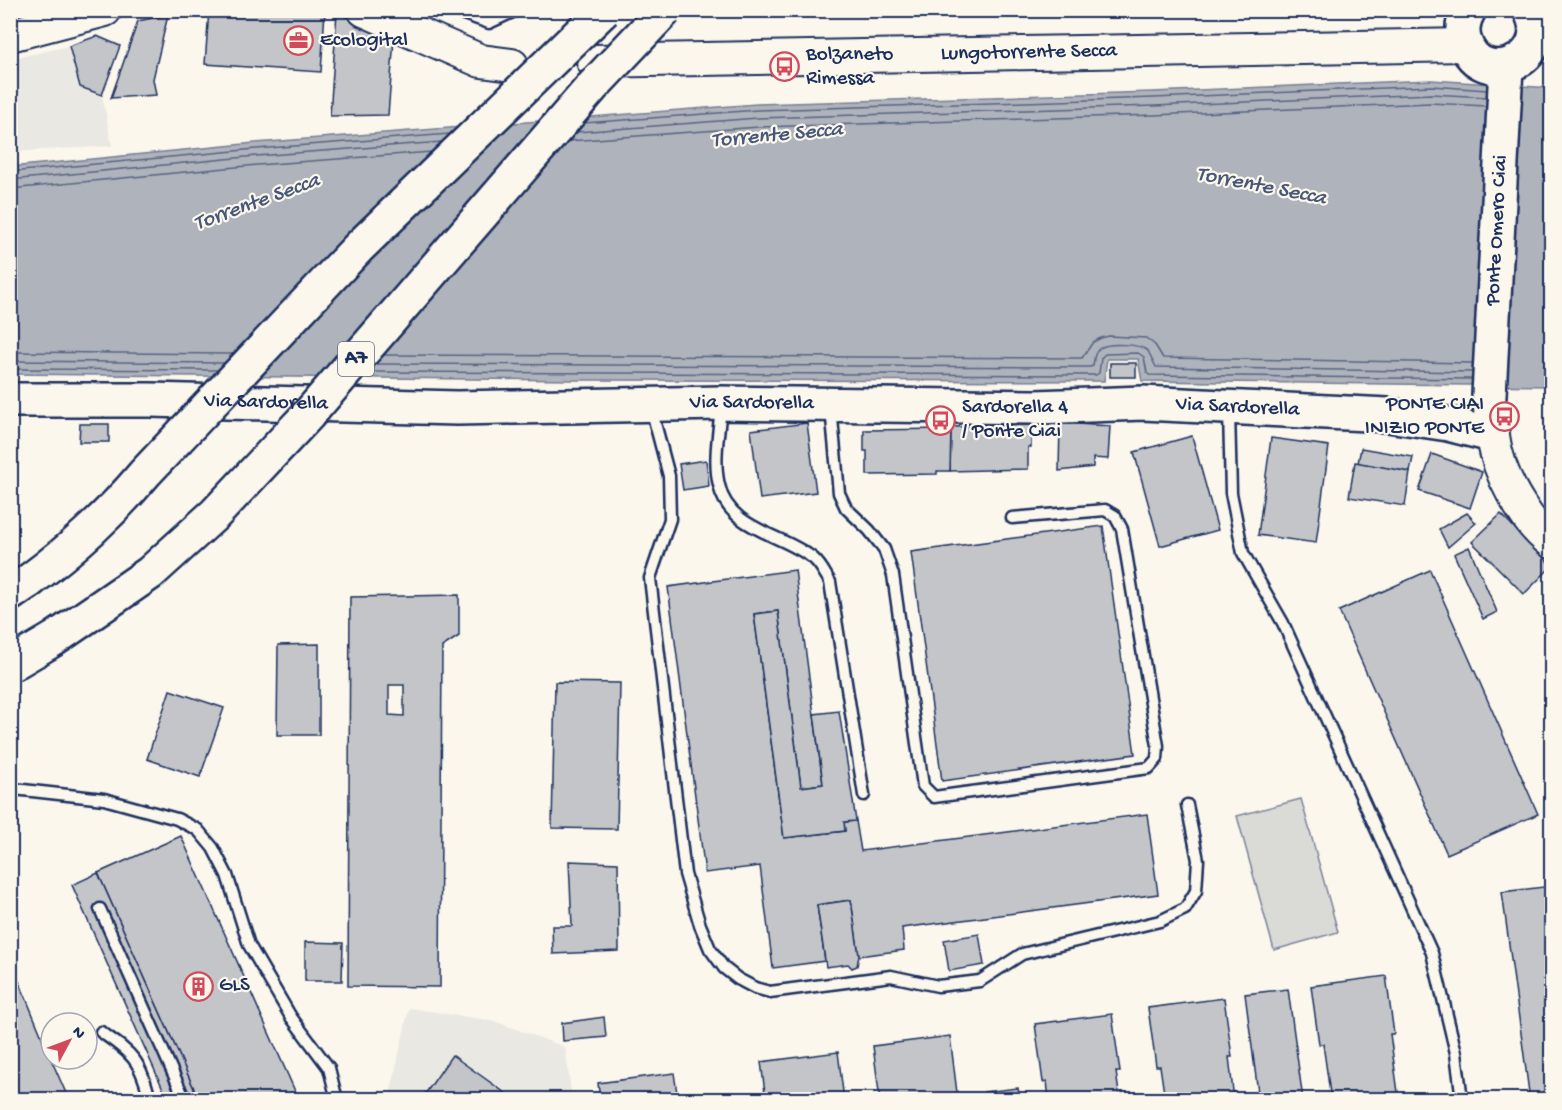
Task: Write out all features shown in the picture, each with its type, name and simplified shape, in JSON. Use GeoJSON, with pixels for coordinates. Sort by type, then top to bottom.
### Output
{"type":"FeatureCollection","features":[{"type":"Feature","properties":{"kind":"main road"},"geometry":{"type":"LineString","coordinates":[[28,28],[105,10]]}},
{"type":"Feature","properties":{"kind":"main road"},"geometry":{"type":"LineString","coordinates":[[364,10],[481,61],[512,65]]}},
{"type":"Feature","properties":{"kind":"main road"},"geometry":{"type":"LineString","coordinates":[[10,594],[56,561],[117,507],[145,473],[359,247],[604,10]]}},
{"type":"Feature","properties":{"kind":"main road","name":"A7"},"geometry":{"type":"LineString","coordinates":[[10,665],[54,639],[150,573],[215,514],[308,415],[591,87],[665,10]]}},
{"type":"Feature","properties":{"kind":"main road"},"geometry":{"type":"LineString","coordinates":[[1469,10],[1463,23],[1466,45],[1472,55],[1482,63],[1494,67],[1506,67],[1525,57],[1535,39],[1539,24]]}},
{"type":"Feature","properties":{"kind":"main road","name":"Lungotorrente Secca"},"geometry":{"type":"LineString","coordinates":[[593,61],[1466,45]]}},
{"type":"Feature","properties":{"kind":"main road","name":"Ponte Omero Ciai"},"geometry":{"type":"LineString","coordinates":[[1489,395],[1506,67]]}},
{"type":"Feature","properties":{"kind":"main road"},"geometry":{"type":"LineString","coordinates":[[1489,395],[1492,435],[1499,467],[1508,487],[1525,514],[1551,542]]}},
{"type":"Feature","properties":{"kind":"main road","name":"Via Sardorella"},"geometry":{"type":"LineString","coordinates":[[10,400],[150,400],[457,408],[721,404],[1036,407],[1143,403],[1388,415],[1448,424],[1492,435]]}},
{"type":"Feature","properties":{"kind":"lane"},"geometry":{"type":"LineString","coordinates":[[452,10],[489,23],[517,10]]}},
{"type":"Feature","properties":{"kind":"lane"},"geometry":{"type":"LineString","coordinates":[[721,404],[717,463],[718,484],[723,499],[730,510],[741,519],[813,558],[830,582],[864,795]]}},
{"type":"Feature","properties":{"kind":"lane"},"geometry":{"type":"LineString","coordinates":[[651,405],[669,476],[670,519],[650,578],[685,874],[700,925],[710,949],[724,968],[738,979],[754,988],[770,992],[891,976],[938,986],[980,981],[1022,954],[1160,921],[1185,909],[1196,891],[1198,860],[1186,805]]}},
{"type":"Feature","properties":{"kind":"lane"},"geometry":{"type":"LineString","coordinates":[[831,405],[838,493],[846,508],[869,530],[884,549],[893,574],[923,786],[934,797],[1149,768],[1157,759],[1158,746],[1122,529],[1115,516],[1105,510],[1012,518]]}},
{"type":"Feature","properties":{"kind":"lane"},"geometry":{"type":"LineString","coordinates":[[1229,407],[1231,493],[1243,553],[1283,623],[1432,953],[1456,1053],[1462,1100]]}},
{"type":"Feature","properties":{"kind":"lane"},"geometry":{"type":"LineString","coordinates":[[14,789],[104,799],[177,819],[198,830],[213,848],[227,875],[249,945],[291,1017],[329,1068],[337,1100]]}},
{"type":"Feature","properties":{"kind":"lane"},"geometry":{"type":"LineString","coordinates":[[100,909],[185,1100]]}},
{"type":"Feature","properties":{"kind":"lane"},"geometry":{"type":"LineString","coordinates":[[101,1032],[126,1049],[144,1073],[150,1100]]}},
{"type":"Feature","properties":{"kind":"shaded area"},"geometry":{"type":"Polygon","coordinates":[[[69,46],[80,87],[102,95],[112,146],[11,152],[11,121],[17,118],[11,92],[11,59],[69,46]]]}},
{"type":"Feature","properties":{"kind":"shaded area"},"geometry":{"type":"Polygon","coordinates":[[[1301,799],[1338,932],[1274,950],[1237,816],[1301,799]]]}},
{"type":"Feature","properties":{"kind":"shaded area"},"geometry":{"type":"Polygon","coordinates":[[[409,1008],[494,1021],[565,1047],[572,1099],[389,1100],[409,1008]]]}},
{"type":"Feature","properties":{"kind":"water","name":"Torrente Secca"},"geometry":{"type":"Polygon","coordinates":[[[1431,80],[1551,88],[1551,386],[1142,381],[1138,359],[1107,359],[1104,381],[575,380],[11,374],[11,167],[255,143],[757,104],[1153,92],[1431,80]]]}},
{"type":"Feature","properties":{"kind":"building"},"geometry":{"type":"Polygon","coordinates":[[[209,10],[325,11],[321,72],[205,64],[209,10]]]}},
{"type":"Feature","properties":{"kind":"building"},"geometry":{"type":"Polygon","coordinates":[[[337,12],[394,39],[388,115],[330,116],[337,12]]]}},
{"type":"Feature","properties":{"kind":"building"},"geometry":{"type":"Polygon","coordinates":[[[168,15],[153,79],[156,95],[111,98],[138,21],[168,15]]]}},
{"type":"Feature","properties":{"kind":"building"},"geometry":{"type":"Polygon","coordinates":[[[97,36],[120,46],[102,95],[80,87],[69,46],[97,36]]]}},
{"type":"Feature","properties":{"kind":"building"},"geometry":{"type":"Polygon","coordinates":[[[10,92],[17,118],[10,120],[10,92]]]}},
{"type":"Feature","properties":{"kind":"building"},"geometry":{"type":"Polygon","coordinates":[[[1110,363],[1136,363],[1136,377],[1110,377],[1110,363]]]}},
{"type":"Feature","properties":{"kind":"building"},"geometry":{"type":"Polygon","coordinates":[[[807,423],[816,492],[760,499],[751,430],[807,423]]]}},
{"type":"Feature","properties":{"kind":"building"},"geometry":{"type":"Polygon","coordinates":[[[1060,423],[1110,426],[1108,459],[1093,458],[1093,467],[1059,471],[1060,423]]]}},
{"type":"Feature","properties":{"kind":"building"},"geometry":{"type":"Polygon","coordinates":[[[80,424],[109,424],[109,442],[79,442],[80,424]]]}},
{"type":"Feature","properties":{"kind":"building"},"geometry":{"type":"Polygon","coordinates":[[[1031,425],[1028,469],[950,471],[951,427],[1031,425]]]}},
{"type":"Feature","properties":{"kind":"building"},"geometry":{"type":"Polygon","coordinates":[[[951,429],[950,471],[937,471],[937,474],[867,475],[864,430],[951,429]]]}},
{"type":"Feature","properties":{"kind":"building"},"geometry":{"type":"Polygon","coordinates":[[[1192,436],[1218,530],[1160,546],[1134,452],[1192,436]]]}},
{"type":"Feature","properties":{"kind":"building"},"geometry":{"type":"Polygon","coordinates":[[[1271,438],[1329,446],[1316,543],[1258,535],[1271,438]]]}},
{"type":"Feature","properties":{"kind":"building"},"geometry":{"type":"Polygon","coordinates":[[[1361,448],[1413,457],[1410,472],[1358,463],[1361,448]]]}},
{"type":"Feature","properties":{"kind":"building"},"geometry":{"type":"Polygon","coordinates":[[[1432,454],[1482,472],[1470,508],[1419,491],[1432,454]]]}},
{"type":"Feature","properties":{"kind":"building"},"geometry":{"type":"Polygon","coordinates":[[[706,460],[709,486],[683,490],[679,464],[706,460]]]}},
{"type":"Feature","properties":{"kind":"building"},"geometry":{"type":"Polygon","coordinates":[[[1355,462],[1410,472],[1405,506],[1349,497],[1355,462]]]}},
{"type":"Feature","properties":{"kind":"building"},"geometry":{"type":"Polygon","coordinates":[[[1467,513],[1476,523],[1448,547],[1439,529],[1467,513]]]}},
{"type":"Feature","properties":{"kind":"building"},"geometry":{"type":"Polygon","coordinates":[[[1501,514],[1552,566],[1524,594],[1472,542],[1501,514]]]}},
{"type":"Feature","properties":{"kind":"building"},"geometry":{"type":"Polygon","coordinates":[[[1103,526],[1135,754],[942,781],[911,552],[1103,526]]]}},
{"type":"Feature","properties":{"kind":"building"},"geometry":{"type":"Polygon","coordinates":[[[1469,547],[1497,612],[1483,619],[1454,554],[1469,547]]]}},
{"type":"Feature","properties":{"kind":"building"},"geometry":{"type":"Polygon","coordinates":[[[795,570],[823,784],[801,787],[778,611],[754,614],[784,838],[845,831],[844,822],[856,821],[861,851],[1147,814],[1158,894],[902,928],[904,950],[859,956],[851,900],[817,905],[825,961],[773,968],[760,866],[705,873],[668,587],[795,570]]]}},
{"type":"Feature","properties":{"kind":"building"},"geometry":{"type":"Polygon","coordinates":[[[1430,570],[1538,814],[1447,854],[1339,611],[1430,570]]]}},
{"type":"Feature","properties":{"kind":"building"},"geometry":{"type":"Polygon","coordinates":[[[459,595],[459,636],[442,647],[440,987],[348,986],[350,597],[459,595]],[[389,685],[389,715],[404,716],[404,685],[389,685]]]}},
{"type":"Feature","properties":{"kind":"building"},"geometry":{"type":"Polygon","coordinates":[[[778,611],[801,787],[823,784],[814,714],[839,711],[856,821],[844,822],[845,831],[784,838],[754,614],[778,611]]]}},
{"type":"Feature","properties":{"kind":"building"},"geometry":{"type":"Polygon","coordinates":[[[319,644],[319,735],[277,735],[278,645],[319,644]]]}},
{"type":"Feature","properties":{"kind":"building"},"geometry":{"type":"Polygon","coordinates":[[[555,682],[620,683],[617,829],[552,828],[555,682]]]}},
{"type":"Feature","properties":{"kind":"building"},"geometry":{"type":"Polygon","coordinates":[[[170,690],[224,708],[200,777],[147,759],[170,690]]]}},
{"type":"Feature","properties":{"kind":"building","name":"GLS"},"geometry":{"type":"Polygon","coordinates":[[[181,836],[299,1100],[199,1100],[98,873],[181,836]]]}},
{"type":"Feature","properties":{"kind":"building"},"geometry":{"type":"Polygon","coordinates":[[[569,861],[618,863],[619,951],[553,954],[552,926],[572,926],[569,861]]]}},
{"type":"Feature","properties":{"kind":"building"},"geometry":{"type":"Polygon","coordinates":[[[98,873],[199,1100],[168,1100],[72,885],[98,873]]]}},
{"type":"Feature","properties":{"kind":"building"},"geometry":{"type":"Polygon","coordinates":[[[1552,886],[1552,968],[1547,969],[1552,1011],[1552,1100],[1530,1100],[1502,892],[1552,886]]]}},
{"type":"Feature","properties":{"kind":"building"},"geometry":{"type":"Polygon","coordinates":[[[851,900],[859,956],[857,966],[852,968],[848,964],[826,967],[817,905],[851,900]]]}},
{"type":"Feature","properties":{"kind":"building"},"geometry":{"type":"Polygon","coordinates":[[[979,934],[984,965],[949,971],[944,940],[979,934]]]}},
{"type":"Feature","properties":{"kind":"building"},"geometry":{"type":"Polygon","coordinates":[[[305,942],[343,943],[342,981],[305,981],[305,942]]]}},
{"type":"Feature","properties":{"kind":"building"},"geometry":{"type":"Polygon","coordinates":[[[10,959],[39,1030],[39,1071],[56,1071],[69,1100],[10,1100],[10,959]]]}},
{"type":"Feature","properties":{"kind":"building"},"geometry":{"type":"Polygon","coordinates":[[[1552,968],[1552,1011],[1547,969],[1552,968]]]}},
{"type":"Feature","properties":{"kind":"building"},"geometry":{"type":"Polygon","coordinates":[[[1386,976],[1394,1034],[1390,1034],[1399,1100],[1331,1100],[1323,1044],[1319,1044],[1311,986],[1386,976]]]}},
{"type":"Feature","properties":{"kind":"building"},"geometry":{"type":"Polygon","coordinates":[[[1288,989],[1303,1100],[1259,1100],[1245,994],[1288,989]]]}},
{"type":"Feature","properties":{"kind":"building"},"geometry":{"type":"Polygon","coordinates":[[[1224,998],[1232,1057],[1229,1057],[1234,1100],[1165,1100],[1160,1066],[1156,1066],[1148,1008],[1224,998]]]}},
{"type":"Feature","properties":{"kind":"building"},"geometry":{"type":"Polygon","coordinates":[[[1112,1014],[1120,1072],[1116,1072],[1120,1100],[1049,1100],[1047,1081],[1043,1082],[1035,1024],[1112,1014]]]}},
{"type":"Feature","properties":{"kind":"building"},"geometry":{"type":"Polygon","coordinates":[[[604,1017],[606,1037],[563,1041],[562,1023],[604,1017]]]}},
{"type":"Feature","properties":{"kind":"building"},"geometry":{"type":"Polygon","coordinates":[[[950,1036],[957,1093],[953,1094],[954,1100],[880,1100],[873,1046],[950,1036]]]}},
{"type":"Feature","properties":{"kind":"building"},"geometry":{"type":"Polygon","coordinates":[[[838,1052],[844,1100],[766,1100],[761,1062],[838,1052]]]}},
{"type":"Feature","properties":{"kind":"building"},"geometry":{"type":"Polygon","coordinates":[[[452,1055],[515,1100],[421,1100],[452,1055]]]}},
{"type":"Feature","properties":{"kind":"building"},"geometry":{"type":"Polygon","coordinates":[[[674,1073],[678,1100],[600,1100],[598,1083],[674,1073]]]}},
{"type":"Feature","properties":{"kind":"building"},"geometry":{"type":"Polygon","coordinates":[[[1018,1088],[1020,1100],[985,1100],[984,1092],[1018,1088]]]}},
{"type":"Feature","properties":{"kind":"place","name":"Ecologital"},"geometry":{"type":"Point","coordinates":[299,41]}},
{"type":"Feature","properties":{"kind":"place","name":"Bolzaneto Rimessa"},"geometry":{"type":"Point","coordinates":[785,67]}},
{"type":"Feature","properties":{"kind":"place","name":"PONTE CIAI INIZIO PONTE"},"geometry":{"type":"Point","coordinates":[1505,417]}},
{"type":"Feature","properties":{"kind":"place","name":"Sardorella 4 / Ponte Ciai"},"geometry":{"type":"Point","coordinates":[941,420]}},
{"type":"Feature","properties":{"kind":"place","name":"GLS"},"geometry":{"type":"Point","coordinates":[198,986]}}]}
